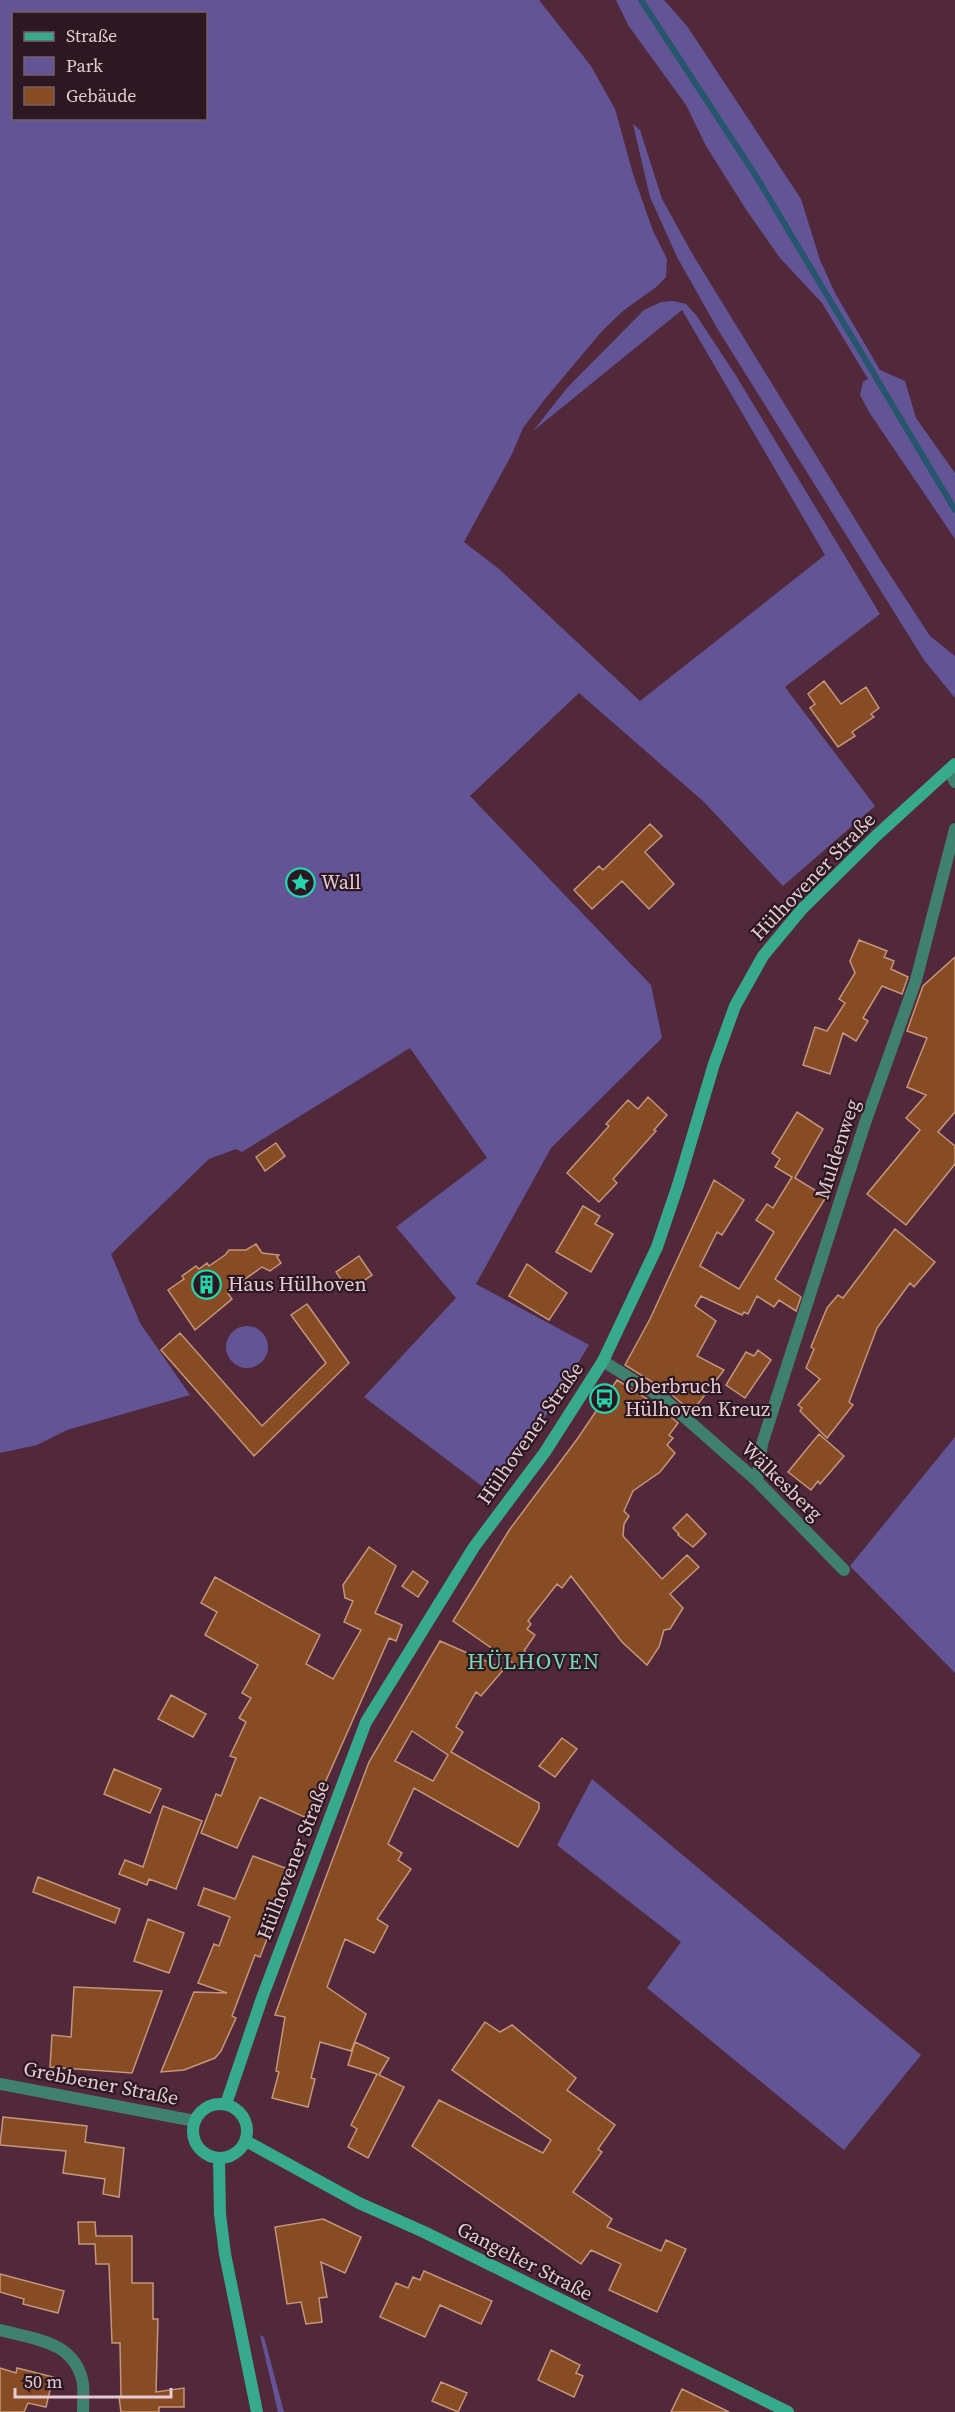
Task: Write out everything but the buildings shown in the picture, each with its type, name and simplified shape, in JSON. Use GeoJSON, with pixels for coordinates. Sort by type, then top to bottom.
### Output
{"type":"FeatureCollection","features":[{"type":"Feature","properties":{"kind":"main road","name":"Hülhovener Straße"},"geometry":{"type":"LineString","coordinates":[[226,2104],[262,1998],[366,1722],[474,1547],[545,1452],[603,1361],[657,1246],[678,1185],[714,1064],[735,1006],[763,956],[802,909],[877,835],[952,767]]}},
{"type":"Feature","properties":{"kind":"main road"},"geometry":{"type":"LineString","coordinates":[[226,2104],[234,2107],[244,2118],[247,2126],[246,2141],[235,2154],[219,2158],[210,2156],[197,2146],[194,2138],[195,2121],[208,2107],[226,2104]]}},
{"type":"Feature","properties":{"kind":"main road","name":"Gangelter Straße"},"geometry":{"type":"LineString","coordinates":[[246,2141],[359,2202],[788,2412]]}},
{"type":"Feature","properties":{"kind":"main road"},"geometry":{"type":"LineString","coordinates":[[219,2158],[220,2214],[225,2254],[257,2412]]}},
{"type":"Feature","properties":{"kind":"street"},"geometry":{"type":"LineString","coordinates":[[952,767],[955,782]]}},
{"type":"Feature","properties":{"kind":"street","name":"Muldenweg"},"geometry":{"type":"LineString","coordinates":[[757,1481],[762,1444],[865,1123],[916,980],[955,830]]}},
{"type":"Feature","properties":{"kind":"street","name":"Wälkesberg"},"geometry":{"type":"LineString","coordinates":[[603,1361],[665,1400],[757,1481],[844,1570]]}},
{"type":"Feature","properties":{"kind":"street","name":"Grebbener Straße"},"geometry":{"type":"LineString","coordinates":[[0,2084],[195,2121]]}},
{"type":"Feature","properties":{"kind":"street"},"geometry":{"type":"LineString","coordinates":[[0,2330],[54,2344],[75,2360],[83,2384],[83,2412]]}},
{"type":"Feature","properties":{"kind":"green space"},"geometry":{"type":"Polygon","coordinates":[[[0,0],[539,0],[591,66],[615,109],[633,174],[653,231],[667,259],[666,277],[655,288],[624,310],[602,331],[545,399],[523,428],[512,454],[464,542],[499,569],[640,701],[825,555],[682,310],[533,431],[567,388],[644,310],[661,302],[673,301],[686,304],[696,315],[735,374],[880,614],[785,687],[875,806],[783,886],[704,802],[579,693],[470,796],[651,985],[662,1038],[551,1148],[476,1284],[589,1345],[542,1422],[491,1493],[364,1397],[456,1298],[396,1227],[487,1158],[410,1048],[242,1152],[236,1149],[209,1159],[111,1254],[140,1323],[190,1395],[67,1430],[37,1445],[0,1453],[0,0]]]}},
{"type":"Feature","properties":{"kind":"green space"},"geometry":{"type":"Polygon","coordinates":[[[616,0],[664,0],[687,26],[801,199],[820,260],[835,293],[880,370],[905,381],[916,418],[955,473],[955,539],[869,412],[860,395],[863,382],[868,379],[822,303],[780,258],[747,211],[706,146],[686,105],[628,25],[616,0]]]}},
{"type":"Feature","properties":{"kind":"green space"},"geometry":{"type":"Polygon","coordinates":[[[633,124],[640,130],[662,199],[693,255],[879,558],[930,636],[955,656],[955,698],[924,660],[717,328],[677,257],[650,197],[633,124]]]}},
{"type":"Feature","properties":{"kind":"green space"},"geometry":{"type":"Polygon","coordinates":[[[247,1326],[255,1327],[262,1332],[267,1339],[267,1355],[262,1362],[255,1367],[247,1368],[239,1367],[232,1362],[227,1355],[226,1347],[227,1339],[232,1332],[239,1327],[247,1326]]]}},
{"type":"Feature","properties":{"kind":"green space"},"geometry":{"type":"Polygon","coordinates":[[[955,1437],[955,1673],[850,1566],[955,1437]]]}},
{"type":"Feature","properties":{"kind":"green space"},"geometry":{"type":"Polygon","coordinates":[[[592,1779],[921,2055],[844,2150],[647,1988],[681,1942],[557,1845],[592,1779]]]}},
{"type":"Feature","properties":{"kind":"green space"},"geometry":{"type":"Polygon","coordinates":[[[260,2335],[264,2337],[284,2412],[278,2412],[260,2335]]]}},
{"type":"Feature","properties":{"kind":"waterway"},"geometry":{"type":"LineString","coordinates":[[641,0],[756,176],[955,510]]}},
{"type":"Feature","properties":{"kind":"place","name":"Wall"},"geometry":{"type":"Point","coordinates":[300,882]}},
{"type":"Feature","properties":{"kind":"place","name":"Haus Hülhoven"},"geometry":{"type":"Point","coordinates":[207,1284]}},
{"type":"Feature","properties":{"kind":"place","name":"Oberbruch Hülhoven Kreuz"},"geometry":{"type":"Point","coordinates":[604,1398]}},
{"type":"Feature","properties":{"kind":"district","name":"HÜLHOVEN"},"geometry":{"type":"Point","coordinates":[534,1661]}}]}
